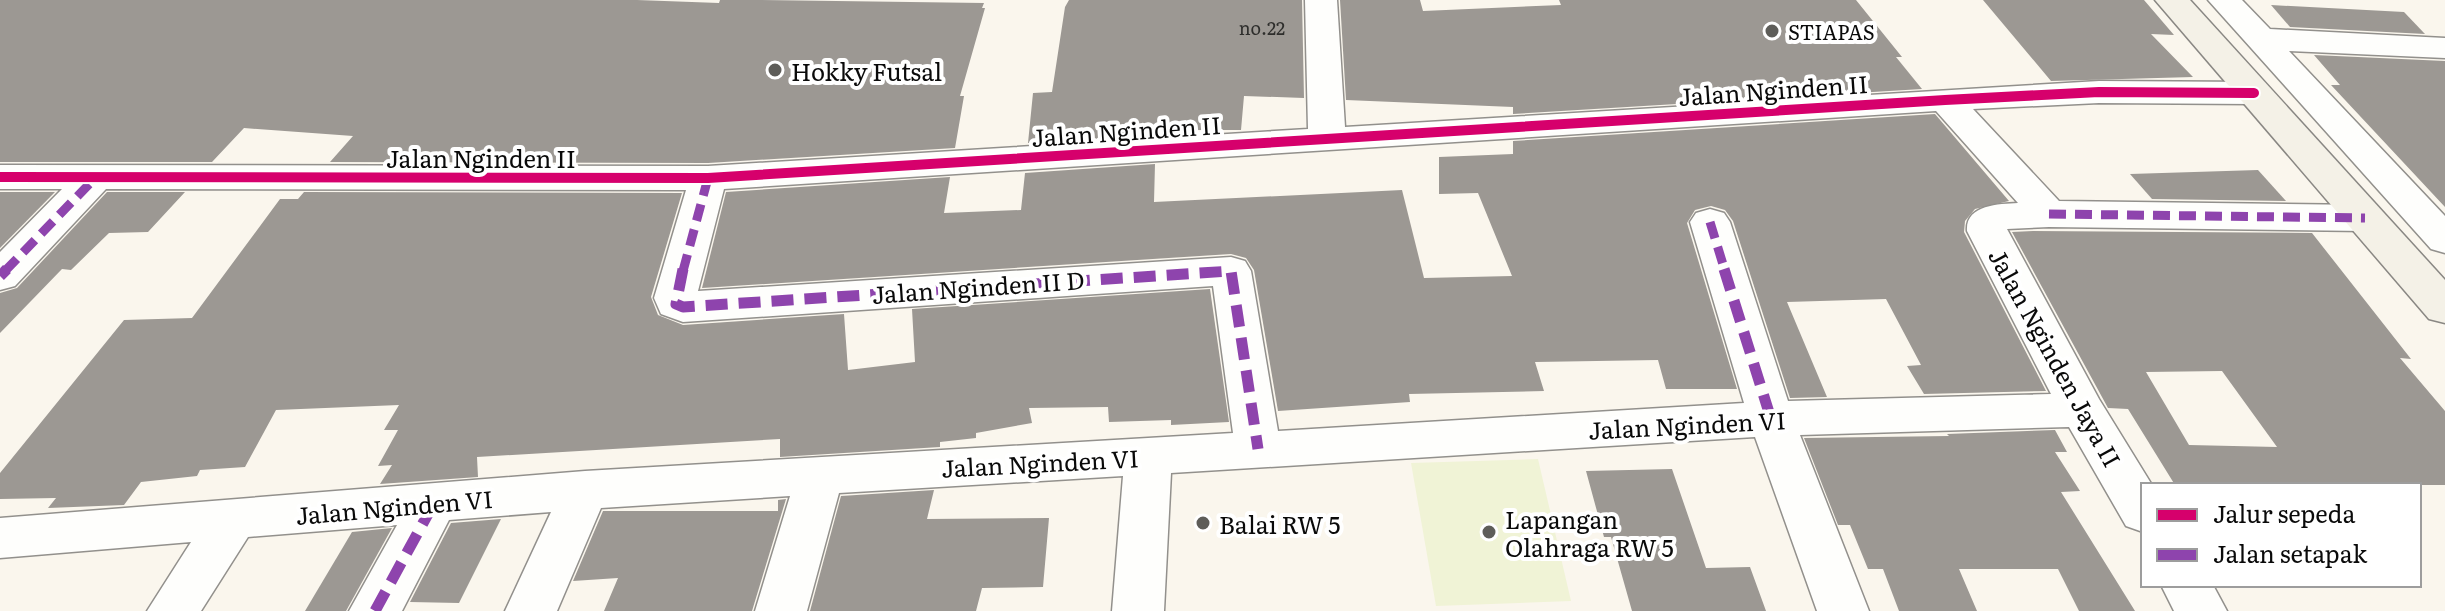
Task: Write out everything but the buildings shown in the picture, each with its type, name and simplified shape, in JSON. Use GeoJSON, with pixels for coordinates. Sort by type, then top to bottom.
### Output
{"type":"FeatureCollection","features":[{"type":"Feature","properties":{"kind":"street"},"geometry":{"type":"LineString","coordinates":[[1321,0],[1327,139]]}},
{"type":"Feature","properties":{"kind":"street"},"geometry":{"type":"LineString","coordinates":[[2172,0],[2445,308]]}},
{"type":"Feature","properties":{"kind":"street"},"geometry":{"type":"LineString","coordinates":[[2224,0],[2445,240]]}},
{"type":"Feature","properties":{"kind":"street"},"geometry":{"type":"LineString","coordinates":[[2260,39],[2445,48]]}},
{"type":"Feature","properties":{"kind":"street","name":"Jalan Nginden II"},"geometry":{"type":"LineString","coordinates":[[0,177],[708,178],[1945,100],[2099,92],[2254,93]]}},
{"type":"Feature","properties":{"kind":"street"},"geometry":{"type":"LineString","coordinates":[[1945,100],[2049,214],[2365,218]]}},
{"type":"Feature","properties":{"kind":"street"},"geometry":{"type":"LineString","coordinates":[[0,276],[96,177]]}},
{"type":"Feature","properties":{"kind":"street","name":"Jalan Nginden II D"},"geometry":{"type":"LineString","coordinates":[[708,178],[675,298],[676,304],[683,307],[1231,271],[1258,449]]}},
{"type":"Feature","properties":{"kind":"street","name":"Jalan Nginden Jaya II"},"geometry":{"type":"LineString","coordinates":[[2049,214],[1998,217],[1986,222],[1987,231],[2082,410],[2141,509]]}},
{"type":"Feature","properties":{"kind":"street"},"geometry":{"type":"LineString","coordinates":[[1710,222],[1771,419],[1843,611]]}},
{"type":"Feature","properties":{"kind":"street","name":"Jalan Nginden VI"},"geometry":{"type":"LineString","coordinates":[[0,538],[585,490],[1771,419],[2082,410]]}},
{"type":"Feature","properties":{"kind":"street"},"geometry":{"type":"LineString","coordinates":[[1138,611],[1148,456]]}},
{"type":"Feature","properties":{"kind":"street"},"geometry":{"type":"LineString","coordinates":[[781,611],[820,476]]}},
{"type":"Feature","properties":{"kind":"street"},"geometry":{"type":"LineString","coordinates":[[531,611],[585,490]]}},
{"type":"Feature","properties":{"kind":"street"},"geometry":{"type":"LineString","coordinates":[[375,611],[434,503]]}},
{"type":"Feature","properties":{"kind":"street"},"geometry":{"type":"LineString","coordinates":[[173,611],[234,519]]}},
{"type":"Feature","properties":{"kind":"street"},"geometry":{"type":"LineString","coordinates":[[2187,587],[2201,611]]}},
{"type":"Feature","properties":{"kind":"green space","name":"Lapangan Olahraga RW 5"},"geometry":{"type":"Polygon","coordinates":[[[1538,459],[1571,601],[1436,606],[1411,463],[1538,459]]]}},
{"type":"Feature","properties":{"kind":"marked path"},"geometry":{"type":"LineString","coordinates":[[0,276],[96,177]]}},
{"type":"Feature","properties":{"kind":"marked path"},"geometry":{"type":"LineString","coordinates":[[708,178],[675,298],[676,304],[683,307],[1231,271],[1258,449]]}},
{"type":"Feature","properties":{"kind":"marked path"},"geometry":{"type":"LineString","coordinates":[[2049,214],[2365,218]]}},
{"type":"Feature","properties":{"kind":"marked path"},"geometry":{"type":"LineString","coordinates":[[1710,222],[1771,419]]}},
{"type":"Feature","properties":{"kind":"marked path"},"geometry":{"type":"LineString","coordinates":[[375,611],[434,503]]}},
{"type":"Feature","properties":{"kind":"cycle path"},"geometry":{"type":"LineString","coordinates":[[0,177],[708,178],[1945,100],[2099,92],[2254,93]]}},
{"type":"Feature","properties":{"kind":"place","name":"STIAPAS"},"geometry":{"type":"Point","coordinates":[1772,31]}},
{"type":"Feature","properties":{"kind":"place","name":"Hokky Futsal"},"geometry":{"type":"Point","coordinates":[775,70]}},
{"type":"Feature","properties":{"kind":"place","name":"Balai RW 5"},"geometry":{"type":"Point","coordinates":[1203,523]}},
{"type":"Feature","properties":{"kind":"place","name":"Lapangan Olahraga RW 5"},"geometry":{"type":"Point","coordinates":[1489,532]}}]}
